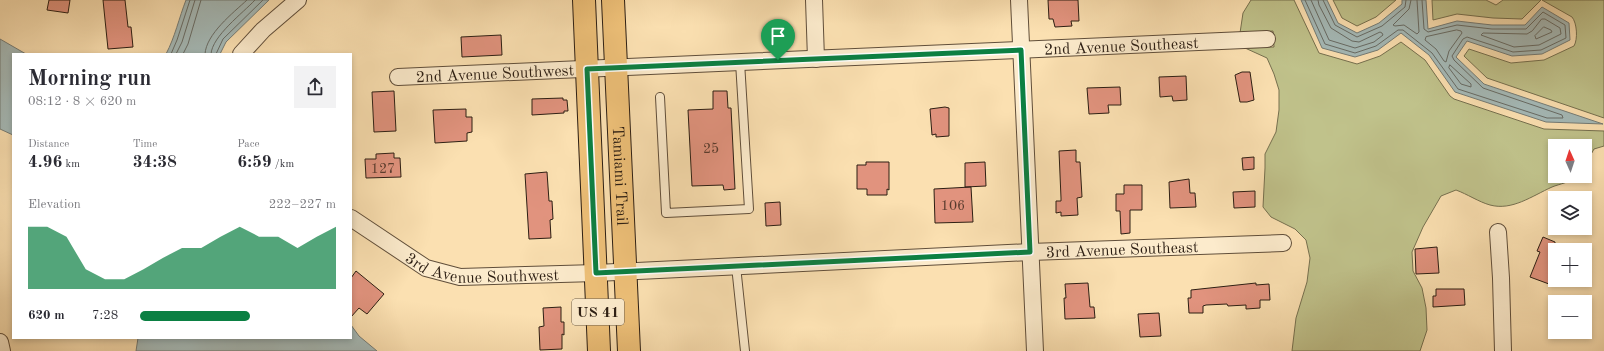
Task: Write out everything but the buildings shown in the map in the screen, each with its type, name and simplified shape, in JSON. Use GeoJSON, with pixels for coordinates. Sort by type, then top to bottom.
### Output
{"type":"FeatureCollection","features":[{"type":"Feature","properties":{"kind":"main road","name":"Tamiami Trail"},"geometry":{"type":"LineString","coordinates":[[584,0],[599,351]]}},
{"type":"Feature","properties":{"kind":"main road","name":"Tamiami Trail"},"geometry":{"type":"LineString","coordinates":[[613,0],[629,351]]}},
{"type":"Feature","properties":{"kind":"street"},"geometry":{"type":"LineString","coordinates":[[242,53],[263,30],[298,0]]}},
{"type":"Feature","properties":{"kind":"street"},"geometry":{"type":"LineString","coordinates":[[814,0],[816,59]]}},
{"type":"Feature","properties":{"kind":"street"},"geometry":{"type":"LineString","coordinates":[[1019,0],[1035,351]]}},
{"type":"Feature","properties":{"kind":"street","name":"2nd Avenue Southeast"},"geometry":{"type":"LineString","coordinates":[[616,67],[1267,39]]}},
{"type":"Feature","properties":{"kind":"street","name":"2nd Avenue Southwest"},"geometry":{"type":"LineString","coordinates":[[398,77],[616,67]]}},
{"type":"Feature","properties":{"kind":"street","name":"3rd Avenue Southwest"},"geometry":{"type":"LineString","coordinates":[[352,219],[426,268],[460,277],[626,272]]}},
{"type":"Feature","properties":{"kind":"street"},"geometry":{"type":"LineString","coordinates":[[1498,232],[1503,351]]}},
{"type":"Feature","properties":{"kind":"street","name":"3rd Avenue Southeast"},"geometry":{"type":"LineString","coordinates":[[626,272],[1030,252],[1283,243]]}},
{"type":"Feature","properties":{"kind":"street"},"geometry":{"type":"LineString","coordinates":[[0,342],[2,351]]}},
{"type":"Feature","properties":{"kind":"lane"},"geometry":{"type":"LineString","coordinates":[[660,97],[666,213],[749,209],[740,62]]}},
{"type":"Feature","properties":{"kind":"lane"},"geometry":{"type":"LineString","coordinates":[[736,266],[745,351]]}},
{"type":"Feature","properties":{"kind":"green space"},"geometry":{"type":"Polygon","coordinates":[[[1251,0],[1294,0],[1319,53],[1357,64],[1380,56],[1401,42],[1425,60],[1450,96],[1454,99],[1544,129],[1604,131],[1604,146],[1594,149],[1592,153],[1592,139],[1548,139],[1548,183],[1565,183],[1552,187],[1522,202],[1506,206],[1490,205],[1456,190],[1441,196],[1423,227],[1412,252],[1413,271],[1422,288],[1426,308],[1427,330],[1420,351],[1292,351],[1296,318],[1307,282],[1310,258],[1306,240],[1295,229],[1271,217],[1263,207],[1265,154],[1276,132],[1279,110],[1279,90],[1267,58],[1245,48],[1274,47],[1273,31],[1240,33],[1243,13],[1251,0]]]}},
{"type":"Feature","properties":{"kind":"green space"},"geometry":{"type":"Polygon","coordinates":[[[1333,0],[1396,0],[1376,17],[1357,26],[1342,18],[1333,0]]]}},
{"type":"Feature","properties":{"kind":"green space"},"geometry":{"type":"Polygon","coordinates":[[[1432,0],[1486,0],[1496,5],[1503,0],[1541,0],[1522,19],[1493,18],[1457,14],[1433,20],[1432,0]]]}},
{"type":"Feature","properties":{"kind":"green space"},"geometry":{"type":"Polygon","coordinates":[[[1542,0],[1604,0],[1604,118],[1487,78],[1464,56],[1469,49],[1511,63],[1544,60],[1574,46],[1576,31],[1575,23],[1572,17],[1542,0]]]}},
{"type":"Feature","properties":{"kind":"water"},"geometry":{"type":"Polygon","coordinates":[[[186,0],[269,0],[226,42],[220,53],[166,53],[186,0]]]}},
{"type":"Feature","properties":{"kind":"water"},"geometry":{"type":"Polygon","coordinates":[[[1301,0],[1327,0],[1338,23],[1357,33],[1379,23],[1402,4],[1402,0],[1426,0],[1428,29],[1457,21],[1492,25],[1525,25],[1542,7],[1569,23],[1570,40],[1542,54],[1512,56],[1467,41],[1456,57],[1484,84],[1603,124],[1546,122],[1455,92],[1429,55],[1401,33],[1378,50],[1355,57],[1322,48],[1301,0]]]}},
{"type":"Feature","properties":{"kind":"water"},"geometry":{"type":"Polygon","coordinates":[[[0,39],[24,53],[12,53],[12,135],[0,129],[0,39]]]}},
{"type":"Feature","properties":{"kind":"water"},"geometry":{"type":"Polygon","coordinates":[[[352,326],[359,336],[377,351],[136,351],[138,339],[352,339],[352,326]]]}},
{"type":"Feature","properties":{"kind":"route"},"geometry":{"type":"LineString","coordinates":[[1021,50],[1030,252],[596,273],[587,69],[778,60],[1021,50]]}}]}
